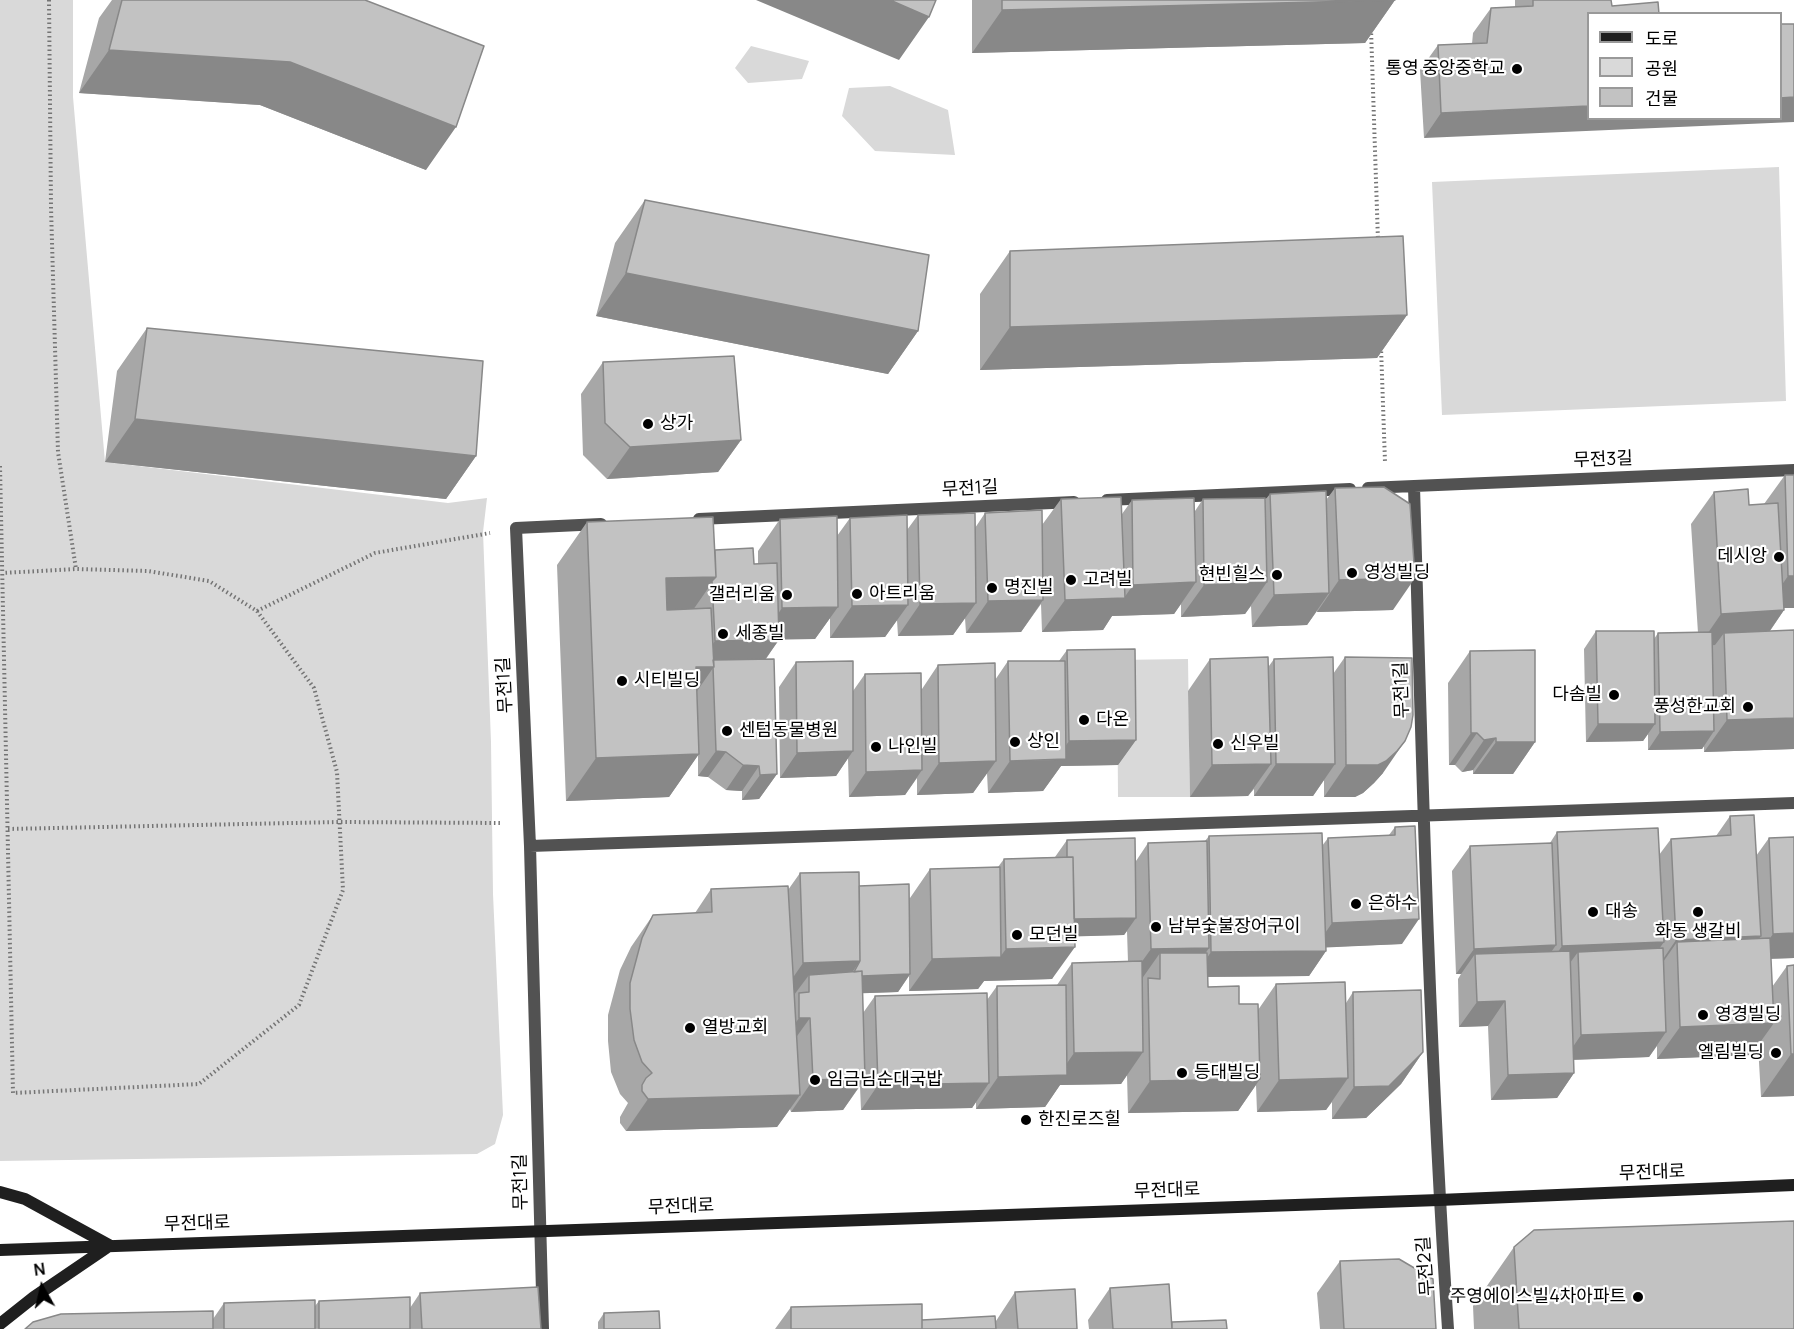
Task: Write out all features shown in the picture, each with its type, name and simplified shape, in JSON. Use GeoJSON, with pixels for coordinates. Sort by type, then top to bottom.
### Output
{"type":"FeatureCollection","features":[{"type":"Feature","properties":{"kind":"street","name":"무전3길"},"geometry":{"type":"LineString","coordinates":[[1414,486],[1794,470]]}},
{"type":"Feature","properties":{"kind":"street","name":"무전1길"},"geometry":{"type":"LineString","coordinates":[[682,520],[1414,486],[1439,1200]]}},
{"type":"Feature","properties":{"kind":"street"},"geometry":{"type":"LineString","coordinates":[[516,528],[611,524]]}},
{"type":"Feature","properties":{"kind":"street","name":"무전1길"},"geometry":{"type":"LineString","coordinates":[[516,528],[530,846],[540,1230]]}},
{"type":"Feature","properties":{"kind":"street"},"geometry":{"type":"LineString","coordinates":[[530,846],[1794,803]]}},
{"type":"Feature","properties":{"kind":"street","name":"무전대로"},"geometry":{"type":"LineString","coordinates":[[0,1250],[1439,1200],[1794,1185]]}},
{"type":"Feature","properties":{"kind":"street"},"geometry":{"type":"LineString","coordinates":[[0,1192],[25,1199],[110,1245],[34,1297],[0,1324]]}},
{"type":"Feature","properties":{"kind":"street","name":"무전2길"},"geometry":{"type":"LineString","coordinates":[[1439,1200],[1448,1329]]}},
{"type":"Feature","properties":{"kind":"street"},"geometry":{"type":"LineString","coordinates":[[540,1230],[543,1329]]}},
{"type":"Feature","properties":{"kind":"path"},"geometry":{"type":"LineString","coordinates":[[49,0],[51,207],[58,452],[76,569]]}},
{"type":"Feature","properties":{"kind":"path"},"geometry":{"type":"LineString","coordinates":[[1371,24],[1378,249]]}},
{"type":"Feature","properties":{"kind":"path"},"geometry":{"type":"LineString","coordinates":[[1381,345],[1386,487]]}},
{"type":"Feature","properties":{"kind":"path"},"geometry":{"type":"LineString","coordinates":[[0,466],[13,1093],[199,1084],[299,1005],[343,890],[337,772],[315,688],[257,611],[209,581],[148,571],[76,569],[3,573]]}},
{"type":"Feature","properties":{"kind":"path"},"geometry":{"type":"LineString","coordinates":[[257,611],[375,553],[516,528]]}},
{"type":"Feature","properties":{"kind":"path"},"geometry":{"type":"LineString","coordinates":[[8,830],[339,822],[529,823]]}},
{"type":"Feature","properties":{"kind":"green space"},"geometry":{"type":"Polygon","coordinates":[[[0,0],[73,0],[73,97],[105,462],[448,503],[487,498],[483,532],[491,742],[493,894],[503,1115],[495,1144],[477,1154],[0,1161],[0,0]]]}},
{"type":"Feature","properties":{"kind":"green space"},"geometry":{"type":"Polygon","coordinates":[[[751,46],[809,61],[802,79],[748,83],[735,68],[751,46]]]}},
{"type":"Feature","properties":{"kind":"green space"},"geometry":{"type":"Polygon","coordinates":[[[890,86],[948,110],[955,155],[875,151],[842,116],[849,88],[890,86]]]}},
{"type":"Feature","properties":{"kind":"green space"},"geometry":{"type":"Polygon","coordinates":[[[1779,167],[1786,401],[1442,415],[1432,182],[1779,167]]]}},
{"type":"Feature","properties":{"kind":"green space"},"geometry":{"type":"Polygon","coordinates":[[[1188,659],[1190,797],[1118,797],[1117,660],[1188,659]]]}},
{"type":"Feature","properties":{"kind":"building"},"geometry":{"type":"Polygon","coordinates":[[[122,0],[365,0],[484,46],[456,127],[290,62],[109,50],[122,0]]]}},
{"type":"Feature","properties":{"kind":"building"},"geometry":{"type":"Polygon","coordinates":[[[890,0],[936,0],[929,17],[890,0]]]}},
{"type":"Feature","properties":{"kind":"building"},"geometry":{"type":"Polygon","coordinates":[[[1002,0],[1395,0],[1002,10],[1002,0]]]}},
{"type":"Feature","properties":{"kind":"building","name":"통영 중앙중학교"},"geometry":{"type":"Polygon","coordinates":[[[1533,0],[1611,0],[1612,6],[1658,2],[1659,12],[1587,12],[1587,106],[1441,113],[1438,45],[1487,43],[1491,8],[1533,6],[1533,0]]]}},
{"type":"Feature","properties":{"kind":"building"},"geometry":{"type":"Polygon","coordinates":[[[1782,24],[1794,24],[1794,97],[1782,98],[1782,24]]]}},
{"type":"Feature","properties":{"kind":"building"},"geometry":{"type":"Polygon","coordinates":[[[645,200],[929,255],[918,331],[626,273],[645,200]]]}},
{"type":"Feature","properties":{"kind":"building"},"geometry":{"type":"Polygon","coordinates":[[[1403,236],[1407,315],[1010,327],[1010,251],[1403,236]]]}},
{"type":"Feature","properties":{"kind":"building"},"geometry":{"type":"Polygon","coordinates":[[[147,328],[483,361],[476,456],[135,419],[147,328]]]}},
{"type":"Feature","properties":{"kind":"building"},"geometry":{"type":"Polygon","coordinates":[[[734,356],[741,440],[630,447],[605,423],[603,362],[734,356]]]}},
{"type":"Feature","properties":{"kind":"building"},"geometry":{"type":"Polygon","coordinates":[[[1785,475],[1794,475],[1794,576],[1788,576],[1785,475]]]}},
{"type":"Feature","properties":{"kind":"building"},"geometry":{"type":"Polygon","coordinates":[[[1384,487],[1410,504],[1415,578],[1339,580],[1335,488],[1384,487]]]}},
{"type":"Feature","properties":{"kind":"building"},"geometry":{"type":"Polygon","coordinates":[[[1748,489],[1749,505],[1778,503],[1784,610],[1721,614],[1714,492],[1748,489]]]}},
{"type":"Feature","properties":{"kind":"building"},"geometry":{"type":"Polygon","coordinates":[[[1326,491],[1329,593],[1274,595],[1270,494],[1326,491]]]}},
{"type":"Feature","properties":{"kind":"building"},"geometry":{"type":"Polygon","coordinates":[[[1121,497],[1125,598],[1065,600],[1061,499],[1121,497]]]}},
{"type":"Feature","properties":{"kind":"building"},"geometry":{"type":"Polygon","coordinates":[[[1194,498],[1196,582],[1133,585],[1132,500],[1194,498]]]}},
{"type":"Feature","properties":{"kind":"building"},"geometry":{"type":"Polygon","coordinates":[[[1265,498],[1267,582],[1204,585],[1203,499],[1265,498]]]}},
{"type":"Feature","properties":{"kind":"building"},"geometry":{"type":"Polygon","coordinates":[[[1042,510],[1043,600],[988,601],[985,513],[1042,510]]]}},
{"type":"Feature","properties":{"kind":"building"},"geometry":{"type":"Polygon","coordinates":[[[975,513],[976,603],[920,604],[918,515],[975,513]]]}},
{"type":"Feature","properties":{"kind":"building"},"geometry":{"type":"Polygon","coordinates":[[[907,515],[908,605],[852,606],[850,518],[907,515]]]}},
{"type":"Feature","properties":{"kind":"building"},"geometry":{"type":"Polygon","coordinates":[[[837,516],[838,607],[782,608],[780,519],[837,516]]]}},
{"type":"Feature","properties":{"kind":"building"},"geometry":{"type":"Polygon","coordinates":[[[713,517],[716,577],[666,578],[667,610],[711,608],[714,667],[696,667],[699,754],[596,758],[587,522],[713,517]]]}},
{"type":"Feature","properties":{"kind":"building"},"geometry":{"type":"Polygon","coordinates":[[[753,548],[754,564],[777,563],[779,640],[715,641],[712,581],[716,577],[715,550],[753,548]]]}},
{"type":"Feature","properties":{"kind":"building"},"geometry":{"type":"Polygon","coordinates":[[[1794,630],[1794,718],[1727,720],[1724,633],[1794,630]]]}},
{"type":"Feature","properties":{"kind":"building","name":"다솜빌"},"geometry":{"type":"Polygon","coordinates":[[[1596,631],[1654,631],[1655,724],[1598,724],[1596,631]]]}},
{"type":"Feature","properties":{"kind":"building"},"geometry":{"type":"Polygon","coordinates":[[[1712,632],[1714,731],[1660,732],[1658,633],[1712,632]]]}},
{"type":"Feature","properties":{"kind":"building"},"geometry":{"type":"Polygon","coordinates":[[[1135,649],[1136,740],[1069,741],[1067,650],[1135,649]]]}},
{"type":"Feature","properties":{"kind":"building"},"geometry":{"type":"Polygon","coordinates":[[[1535,650],[1535,742],[1496,742],[1496,738],[1484,740],[1477,733],[1471,733],[1470,651],[1535,650]]]}},
{"type":"Feature","properties":{"kind":"building"},"geometry":{"type":"Polygon","coordinates":[[[1268,657],[1271,764],[1212,765],[1210,659],[1268,657]]]}},
{"type":"Feature","properties":{"kind":"building"},"geometry":{"type":"Polygon","coordinates":[[[1333,657],[1335,764],[1276,764],[1274,659],[1333,657]]]}},
{"type":"Feature","properties":{"kind":"building"},"geometry":{"type":"Polygon","coordinates":[[[1345,657],[1412,658],[1413,715],[1411,727],[1405,741],[1397,751],[1378,765],[1346,765],[1345,657]]]}},
{"type":"Feature","properties":{"kind":"building"},"geometry":{"type":"Polygon","coordinates":[[[774,659],[777,774],[760,775],[759,766],[743,765],[726,752],[716,751],[713,660],[774,659]]]}},
{"type":"Feature","properties":{"kind":"building"},"geometry":{"type":"Polygon","coordinates":[[[853,661],[853,751],[797,753],[796,662],[853,661]]]}},
{"type":"Feature","properties":{"kind":"building"},"geometry":{"type":"Polygon","coordinates":[[[1008,661],[1065,661],[1066,759],[1010,761],[1008,661]]]}},
{"type":"Feature","properties":{"kind":"building"},"geometry":{"type":"Polygon","coordinates":[[[995,663],[996,761],[939,763],[938,665],[995,663]]]}},
{"type":"Feature","properties":{"kind":"building"},"geometry":{"type":"Polygon","coordinates":[[[921,673],[922,770],[866,772],[865,674],[921,673]]]}},
{"type":"Feature","properties":{"kind":"building","name":"화동 생갈비"},"geometry":{"type":"Polygon","coordinates":[[[1754,815],[1761,936],[1676,940],[1671,839],[1731,835],[1730,816],[1754,815]]]}},
{"type":"Feature","properties":{"kind":"building"},"geometry":{"type":"Polygon","coordinates":[[[1415,826],[1419,919],[1332,923],[1328,838],[1395,835],[1395,827],[1415,826]]]}},
{"type":"Feature","properties":{"kind":"building","name":"대송"},"geometry":{"type":"Polygon","coordinates":[[[1658,828],[1664,942],[1562,946],[1557,832],[1658,828]]]}},
{"type":"Feature","properties":{"kind":"building"},"geometry":{"type":"Polygon","coordinates":[[[1322,833],[1326,951],[1211,952],[1209,836],[1322,833]]]}},
{"type":"Feature","properties":{"kind":"building"},"geometry":{"type":"Polygon","coordinates":[[[1794,837],[1794,933],[1773,934],[1769,838],[1794,837]]]}},
{"type":"Feature","properties":{"kind":"building"},"geometry":{"type":"Polygon","coordinates":[[[1135,838],[1136,918],[1074,919],[1073,857],[1067,857],[1067,840],[1135,838]]]}},
{"type":"Feature","properties":{"kind":"building"},"geometry":{"type":"Polygon","coordinates":[[[1207,841],[1209,948],[1151,949],[1148,843],[1207,841]]]}},
{"type":"Feature","properties":{"kind":"building"},"geometry":{"type":"Polygon","coordinates":[[[1552,843],[1556,945],[1474,949],[1470,846],[1552,843]]]}},
{"type":"Feature","properties":{"kind":"building"},"geometry":{"type":"Polygon","coordinates":[[[1073,857],[1075,947],[1006,949],[1004,859],[1073,857]]]}},
{"type":"Feature","properties":{"kind":"building"},"geometry":{"type":"Polygon","coordinates":[[[1000,867],[1001,957],[932,959],[930,869],[1000,867]]]}},
{"type":"Feature","properties":{"kind":"building"},"geometry":{"type":"Polygon","coordinates":[[[859,872],[860,961],[803,963],[800,873],[859,872]]]}},
{"type":"Feature","properties":{"kind":"building"},"geometry":{"type":"Polygon","coordinates":[[[909,884],[910,974],[862,976],[862,971],[854,972],[860,961],[859,886],[909,884]]]}},
{"type":"Feature","properties":{"kind":"building","name":"열방교회"},"geometry":{"type":"Polygon","coordinates":[[[788,886],[800,1095],[648,1099],[642,1091],[642,1085],[652,1073],[642,1062],[634,1040],[630,1009],[630,983],[642,938],[653,915],[712,912],[711,889],[788,886]]]}},
{"type":"Feature","properties":{"kind":"building"},"geometry":{"type":"Polygon","coordinates":[[[1770,938],[1774,1023],[1680,1027],[1677,942],[1770,938]]]}},
{"type":"Feature","properties":{"kind":"building"},"geometry":{"type":"Polygon","coordinates":[[[1663,948],[1666,1032],[1581,1035],[1578,952],[1663,948]]]}},
{"type":"Feature","properties":{"kind":"building"},"geometry":{"type":"Polygon","coordinates":[[[1570,951],[1574,1073],[1508,1075],[1505,1001],[1477,1002],[1475,954],[1570,951]]]}},
{"type":"Feature","properties":{"kind":"building"},"geometry":{"type":"Polygon","coordinates":[[[1160,953],[1207,953],[1208,987],[1239,986],[1239,1004],[1258,1004],[1260,1079],[1150,1081],[1148,978],[1160,979],[1160,953]]]}},
{"type":"Feature","properties":{"kind":"building"},"geometry":{"type":"Polygon","coordinates":[[[1142,961],[1143,1052],[1074,1053],[1072,963],[1142,961]]]}},
{"type":"Feature","properties":{"kind":"building"},"geometry":{"type":"Polygon","coordinates":[[[1794,965],[1794,1054],[1791,1054],[1787,966],[1794,965]]]}},
{"type":"Feature","properties":{"kind":"building"},"geometry":{"type":"Polygon","coordinates":[[[862,971],[865,1078],[813,1080],[810,1018],[799,1018],[799,993],[809,992],[809,975],[862,971]]]}},
{"type":"Feature","properties":{"kind":"building"},"geometry":{"type":"Polygon","coordinates":[[[1345,982],[1348,1078],[1279,1080],[1276,984],[1345,982]]]}},
{"type":"Feature","properties":{"kind":"building"},"geometry":{"type":"Polygon","coordinates":[[[1066,985],[1067,1075],[998,1077],[997,986],[1066,985]]]}},
{"type":"Feature","properties":{"kind":"building"},"geometry":{"type":"Polygon","coordinates":[[[1421,990],[1423,1052],[1389,1086],[1354,1087],[1353,992],[1421,990]]]}},
{"type":"Feature","properties":{"kind":"building"},"geometry":{"type":"Polygon","coordinates":[[[987,993],[989,1083],[878,1085],[875,996],[987,993]]]}},
{"type":"Feature","properties":{"kind":"building"},"geometry":{"type":"Polygon","coordinates":[[[1794,1221],[1794,1329],[1519,1329],[1514,1247],[1534,1230],[1794,1221]]]}},
{"type":"Feature","properties":{"kind":"building"},"geometry":{"type":"Polygon","coordinates":[[[1399,1259],[1433,1279],[1436,1329],[1344,1329],[1340,1261],[1399,1259]]]}},
{"type":"Feature","properties":{"kind":"building"},"geometry":{"type":"Polygon","coordinates":[[[1169,1284],[1172,1329],[1113,1329],[1110,1288],[1169,1284]]]}},
{"type":"Feature","properties":{"kind":"building"},"geometry":{"type":"Polygon","coordinates":[[[538,1287],[541,1329],[422,1329],[420,1293],[538,1287]]]}},
{"type":"Feature","properties":{"kind":"building"},"geometry":{"type":"Polygon","coordinates":[[[1075,1289],[1077,1329],[1018,1329],[1015,1292],[1075,1289]]]}},
{"type":"Feature","properties":{"kind":"building"},"geometry":{"type":"Polygon","coordinates":[[[410,1297],[410,1329],[319,1329],[319,1301],[410,1297]]]}},
{"type":"Feature","properties":{"kind":"building"},"geometry":{"type":"Polygon","coordinates":[[[315,1300],[315,1329],[224,1329],[224,1303],[315,1300]]]}},
{"type":"Feature","properties":{"kind":"building"},"geometry":{"type":"Polygon","coordinates":[[[922,1304],[922,1329],[791,1329],[791,1307],[922,1304]]]}},
{"type":"Feature","properties":{"kind":"building"},"geometry":{"type":"Polygon","coordinates":[[[213,1311],[213,1329],[25,1329],[33,1322],[61,1314],[213,1311]]]}},
{"type":"Feature","properties":{"kind":"building"},"geometry":{"type":"Polygon","coordinates":[[[659,1311],[660,1329],[604,1329],[604,1313],[659,1311]]]}},
{"type":"Feature","properties":{"kind":"building"},"geometry":{"type":"Polygon","coordinates":[[[995,1316],[996,1329],[922,1329],[922,1320],[995,1316]]]}},
{"type":"Feature","properties":{"kind":"building"},"geometry":{"type":"Polygon","coordinates":[[[1226,1320],[1227,1329],[1172,1329],[1172,1322],[1226,1320]]]}},
{"type":"Feature","properties":{"kind":"place","name":"통영 중앙중학교"},"geometry":{"type":"Point","coordinates":[1517,69]}},
{"type":"Feature","properties":{"kind":"place","name":"상가"},"geometry":{"type":"Point","coordinates":[648,424]}},
{"type":"Feature","properties":{"kind":"place","name":"데시앙"},"geometry":{"type":"Point","coordinates":[1779,557]}},
{"type":"Feature","properties":{"kind":"place","name":"영성빌딩"},"geometry":{"type":"Point","coordinates":[1352,573]}},
{"type":"Feature","properties":{"kind":"place","name":"현빈힐스"},"geometry":{"type":"Point","coordinates":[1277,575]}},
{"type":"Feature","properties":{"kind":"place","name":"고려빌"},"geometry":{"type":"Point","coordinates":[1071,580]}},
{"type":"Feature","properties":{"kind":"place","name":"명진빌"},"geometry":{"type":"Point","coordinates":[992,588]}},
{"type":"Feature","properties":{"kind":"place","name":"아트리움"},"geometry":{"type":"Point","coordinates":[857,594]}},
{"type":"Feature","properties":{"kind":"place","name":"갤러리움"},"geometry":{"type":"Point","coordinates":[787,595]}},
{"type":"Feature","properties":{"kind":"place","name":"세종빌"},"geometry":{"type":"Point","coordinates":[723,634]}},
{"type":"Feature","properties":{"kind":"place","name":"시티빌딩"},"geometry":{"type":"Point","coordinates":[622,681]}},
{"type":"Feature","properties":{"kind":"place","name":"다솜빌"},"geometry":{"type":"Point","coordinates":[1614,695]}},
{"type":"Feature","properties":{"kind":"place","name":"풍성한교회"},"geometry":{"type":"Point","coordinates":[1748,707]}},
{"type":"Feature","properties":{"kind":"place","name":"다온"},"geometry":{"type":"Point","coordinates":[1084,720]}},
{"type":"Feature","properties":{"kind":"place","name":"센텀동물병원"},"geometry":{"type":"Point","coordinates":[727,731]}},
{"type":"Feature","properties":{"kind":"place","name":"상인"},"geometry":{"type":"Point","coordinates":[1015,742]}},
{"type":"Feature","properties":{"kind":"place","name":"신우빌"},"geometry":{"type":"Point","coordinates":[1218,744]}},
{"type":"Feature","properties":{"kind":"place","name":"나인빌"},"geometry":{"type":"Point","coordinates":[876,747]}},
{"type":"Feature","properties":{"kind":"place","name":"은하수"},"geometry":{"type":"Point","coordinates":[1356,904]}},
{"type":"Feature","properties":{"kind":"place","name":"대송"},"geometry":{"type":"Point","coordinates":[1593,912]}},
{"type":"Feature","properties":{"kind":"place","name":"화동 생갈비"},"geometry":{"type":"Point","coordinates":[1698,912]}},
{"type":"Feature","properties":{"kind":"place","name":"남부숯불장어구이"},"geometry":{"type":"Point","coordinates":[1156,927]}},
{"type":"Feature","properties":{"kind":"place","name":"모던빌"},"geometry":{"type":"Point","coordinates":[1017,935]}},
{"type":"Feature","properties":{"kind":"place","name":"영경빌딩"},"geometry":{"type":"Point","coordinates":[1703,1015]}},
{"type":"Feature","properties":{"kind":"place","name":"열방교회"},"geometry":{"type":"Point","coordinates":[690,1028]}},
{"type":"Feature","properties":{"kind":"place","name":"엘림빌딩"},"geometry":{"type":"Point","coordinates":[1776,1053]}},
{"type":"Feature","properties":{"kind":"place","name":"등대빌딩"},"geometry":{"type":"Point","coordinates":[1182,1073]}},
{"type":"Feature","properties":{"kind":"place","name":"임금님순대국밥"},"geometry":{"type":"Point","coordinates":[815,1080]}},
{"type":"Feature","properties":{"kind":"place","name":"한진로즈힐"},"geometry":{"type":"Point","coordinates":[1026,1120]}},
{"type":"Feature","properties":{"kind":"place","name":"주영에이스빌4차아파트"},"geometry":{"type":"Point","coordinates":[1638,1297]}}]}
